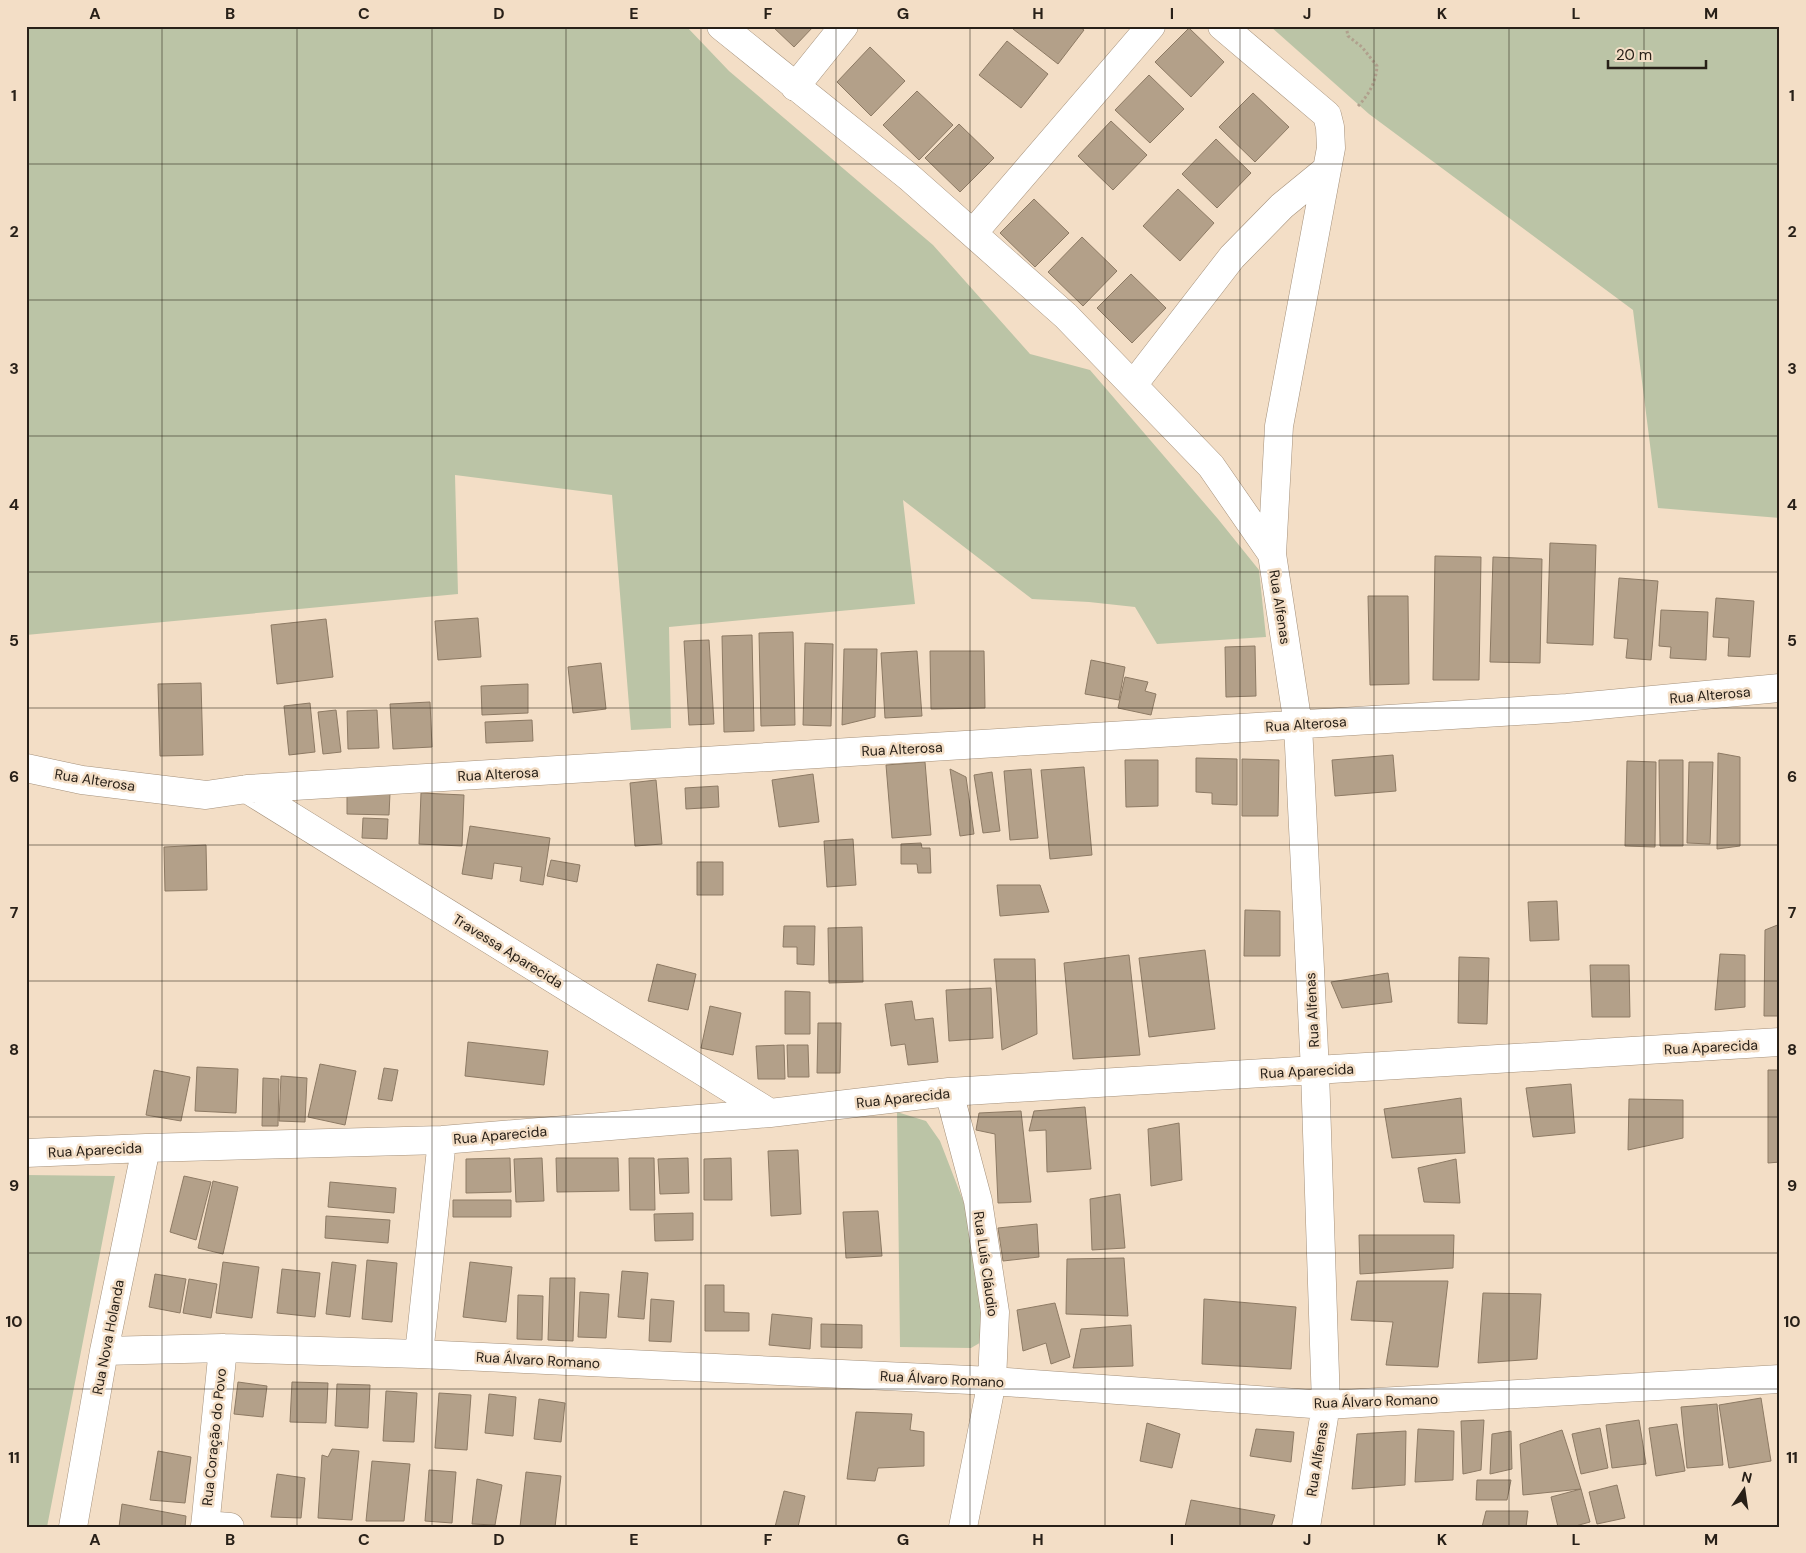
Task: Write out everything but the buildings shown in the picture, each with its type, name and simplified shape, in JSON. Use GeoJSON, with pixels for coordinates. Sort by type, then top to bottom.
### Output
{"type":"FeatureCollection","features":[{"type":"Feature","properties":{"kind":"street"},"geometry":{"type":"LineString","coordinates":[[721,26],[909,177],[1066,316],[1211,466],[1272,554]]}},
{"type":"Feature","properties":{"kind":"street"},"geometry":{"type":"LineString","coordinates":[[795,87],[844,26]]}},
{"type":"Feature","properties":{"kind":"street"},"geometry":{"type":"LineString","coordinates":[[973,234],[1151,26]]}},
{"type":"Feature","properties":{"kind":"street"},"geometry":{"type":"LineString","coordinates":[[1222,26],[1327,115],[1330,126],[1331,148],[1279,426],[1272,554]]}},
{"type":"Feature","properties":{"kind":"street"},"geometry":{"type":"LineString","coordinates":[[1132,385],[1232,257],[1282,206],[1326,170]]}},
{"type":"Feature","properties":{"kind":"street","name":"Rua Alfenas"},"geometry":{"type":"LineString","coordinates":[[1272,554],[1298,725],[1315,1071],[1326,1405],[1306,1527]]}},
{"type":"Feature","properties":{"kind":"street","name":"Rua Alterosa"},"geometry":{"type":"LineString","coordinates":[[26,768],[82,780],[206,795],[246,789],[1567,708],[1780,688]]}},
{"type":"Feature","properties":{"kind":"street","name":"Travessa Aparecida"},"geometry":{"type":"LineString","coordinates":[[246,789],[770,1113]]}},
{"type":"Feature","properties":{"kind":"street","name":"Rua Aparecida"},"geometry":{"type":"LineString","coordinates":[[26,1153],[442,1140],[770,1113],[949,1092],[1780,1042]]}},
{"type":"Feature","properties":{"kind":"street","name":"Rua Luís Cláudio"},"geometry":{"type":"LineString","coordinates":[[949,1092],[978,1201],[995,1312],[992,1382],[962,1527]]}},
{"type":"Feature","properties":{"kind":"street"},"geometry":{"type":"LineString","coordinates":[[418,1354],[442,1140]]}},
{"type":"Feature","properties":{"kind":"street","name":"Rua Nova Holanda"},"geometry":{"type":"LineString","coordinates":[[73,1527],[104,1351],[146,1148]]}},
{"type":"Feature","properties":{"kind":"street","name":"Rua Álvaro Romano"},"geometry":{"type":"LineString","coordinates":[[104,1351],[223,1348],[418,1354],[992,1382],[1326,1405],[1780,1379]]}},
{"type":"Feature","properties":{"kind":"street","name":"Rua Coração do Povo"},"geometry":{"type":"LineString","coordinates":[[213,1526],[223,1348]]}},
{"type":"Feature","properties":{"kind":"path"},"geometry":{"type":"LineString","coordinates":[[1330,126],[1354,110],[1367,98],[1376,78],[1377,66],[1362,47],[1348,36],[1346,26]]}},
{"type":"Feature","properties":{"kind":"green space"},"geometry":{"type":"Polygon","coordinates":[[[26,26],[686,26],[729,71],[933,245],[1030,354],[1090,370],[1218,519],[1259,570],[1266,637],[1157,644],[1135,607],[1032,599],[903,500],[915,604],[669,627],[671,728],[631,730],[612,495],[455,475],[458,594],[26,635],[26,26]]]}},
{"type":"Feature","properties":{"kind":"green space"},"geometry":{"type":"Polygon","coordinates":[[[1270,26],[1780,26],[1780,518],[1658,508],[1633,310],[1369,114],[1270,26]]]}},
{"type":"Feature","properties":{"kind":"green space"},"geometry":{"type":"Polygon","coordinates":[[[897,1112],[926,1121],[940,1141],[974,1229],[987,1327],[983,1341],[971,1348],[900,1347],[897,1112]]]}},
{"type":"Feature","properties":{"kind":"green space"},"geometry":{"type":"Polygon","coordinates":[[[26,1175],[115,1176],[47,1527],[26,1527],[26,1175]]]}}]}
